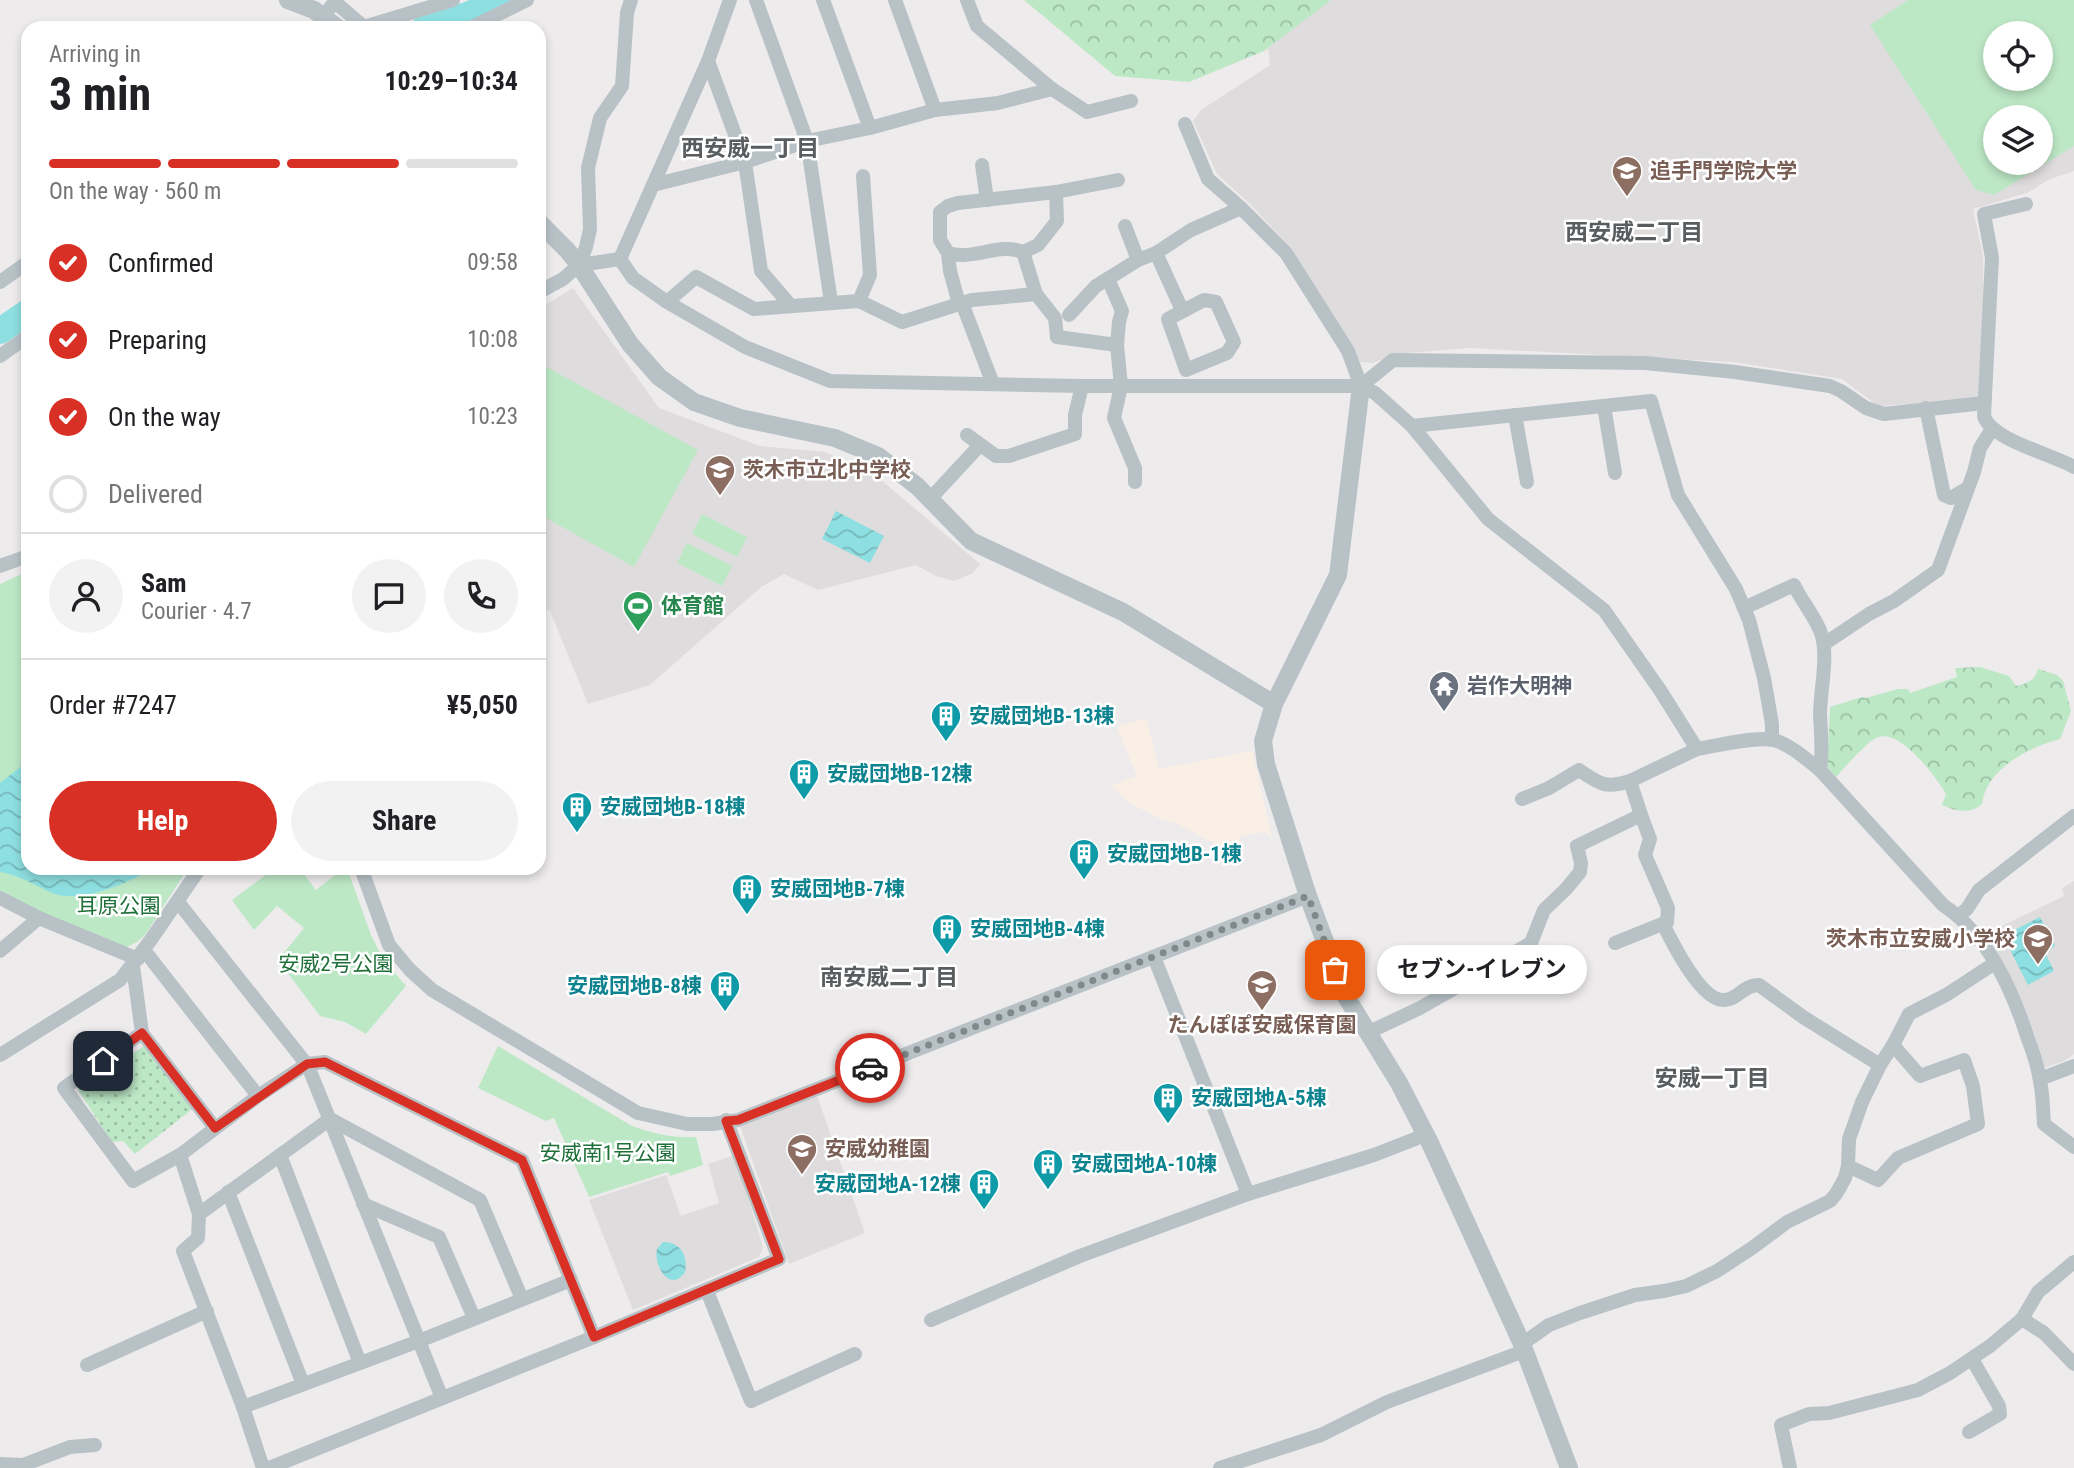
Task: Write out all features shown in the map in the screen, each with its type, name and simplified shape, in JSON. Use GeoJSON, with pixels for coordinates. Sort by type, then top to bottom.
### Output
{"type":"FeatureCollection","features":[{"type":"Feature","properties":{"kind":"street"},"geometry":{"type":"LineString","coordinates":[[288,0],[314,10],[329,21]]}},
{"type":"Feature","properties":{"kind":"street"},"geometry":{"type":"LineString","coordinates":[[377,21],[411,6],[453,0]]}},
{"type":"Feature","properties":{"kind":"street"},"geometry":{"type":"LineString","coordinates":[[484,21],[527,0]]}},
{"type":"Feature","properties":{"kind":"street"},"geometry":{"type":"LineString","coordinates":[[546,288],[563,279],[579,265],[586,247],[590,229],[588,169],[600,117],[622,86],[631,0]]}},
{"type":"Feature","properties":{"kind":"street"},"geometry":{"type":"LineString","coordinates":[[620,259],[708,61],[730,0]]}},
{"type":"Feature","properties":{"kind":"street"},"geometry":{"type":"LineString","coordinates":[[756,0],[807,141],[831,302]]}},
{"type":"Feature","properties":{"kind":"street"},"geometry":{"type":"LineString","coordinates":[[823,0],[870,128]]}},
{"type":"Feature","properties":{"kind":"street"},"geometry":{"type":"LineString","coordinates":[[895,0],[935,110]]}},
{"type":"Feature","properties":{"kind":"street"},"geometry":{"type":"LineString","coordinates":[[967,0],[976,26],[1052,89],[1087,113],[1131,101]]}},
{"type":"Feature","properties":{"kind":"street"},"geometry":{"type":"LineString","coordinates":[[323,16],[334,1],[357,21]]}},
{"type":"Feature","properties":{"kind":"street"},"geometry":{"type":"LineString","coordinates":[[708,61],[745,162],[761,271],[791,306]]}},
{"type":"Feature","properties":{"kind":"street"},"geometry":{"type":"LineString","coordinates":[[653,185],[745,162],[807,141],[870,128],[935,110],[999,103],[1052,89]]}},
{"type":"Feature","properties":{"kind":"street"},"geometry":{"type":"LineString","coordinates":[[1185,124],[1208,179],[1286,253],[1348,351],[1361,386],[1338,575],[1275,704],[1263,741],[1266,764],[1308,896],[1345,995],[1399,1083],[1425,1133],[1523,1348],[1569,1468]]}},
{"type":"Feature","properties":{"kind":"street"},"geometry":{"type":"LineString","coordinates":[[982,165],[987,200]]}},
{"type":"Feature","properties":{"kind":"street"},"geometry":{"type":"LineString","coordinates":[[859,301],[870,275],[863,176]]}},
{"type":"Feature","properties":{"kind":"street"},"geometry":{"type":"LineString","coordinates":[[993,384],[960,304],[950,271],[948,253],[940,240],[940,212],[948,206],[1056,192],[1118,180]]}},
{"type":"Feature","properties":{"kind":"street"},"geometry":{"type":"LineString","coordinates":[[948,253],[964,255],[1004,249],[1023,252],[1038,245],[1057,221],[1056,192]]}},
{"type":"Feature","properties":{"kind":"street"},"geometry":{"type":"LineString","coordinates":[[2026,204],[1984,214],[1992,258],[1984,403],[1986,423],[2003,437],[2074,467]]}},
{"type":"Feature","properties":{"kind":"street"},"geometry":{"type":"LineString","coordinates":[[1069,315],[1096,286],[1191,230],[1241,208]]}},
{"type":"Feature","properties":{"kind":"street"},"geometry":{"type":"LineString","coordinates":[[1125,226],[1138,260]]}},
{"type":"Feature","properties":{"kind":"street"},"geometry":{"type":"LineString","coordinates":[[546,229],[579,265],[630,344],[659,376],[694,402],[740,418],[835,438],[878,457],[917,486],[971,541],[1123,612],[1275,704]]}},
{"type":"Feature","properties":{"kind":"street"},"geometry":{"type":"LineString","coordinates":[[1023,252],[1036,294],[1055,318],[1057,337],[1117,345]]}},
{"type":"Feature","properties":{"kind":"street"},"geometry":{"type":"LineString","coordinates":[[1156,253],[1182,310]]}},
{"type":"Feature","properties":{"kind":"street"},"geometry":{"type":"LineString","coordinates":[[579,265],[620,259]]}},
{"type":"Feature","properties":{"kind":"street"},"geometry":{"type":"LineString","coordinates":[[620,259],[633,278],[667,302],[745,347],[830,381],[1082,386],[1361,386],[1375,393],[1412,426],[1488,519],[1604,610],[1697,749]]}},
{"type":"Feature","properties":{"kind":"street"},"geometry":{"type":"LineString","coordinates":[[0,282],[21,267]]}},
{"type":"Feature","properties":{"kind":"street"},"geometry":{"type":"LineString","coordinates":[[667,302],[696,277],[754,309],[859,301],[902,323],[972,300],[1036,294]]}},
{"type":"Feature","properties":{"kind":"street"},"geometry":{"type":"LineString","coordinates":[[1108,279],[1122,311],[1117,345],[1121,386],[1114,418],[1135,468],[1135,482]]}},
{"type":"Feature","properties":{"kind":"street"},"geometry":{"type":"LineString","coordinates":[[1204,300],[1216,302],[1234,342],[1227,353],[1186,370],[1168,319],[1182,310],[1204,300]]}},
{"type":"Feature","properties":{"kind":"street"},"geometry":{"type":"LineString","coordinates":[[0,356],[21,341]]}},
{"type":"Feature","properties":{"kind":"street"},"geometry":{"type":"LineString","coordinates":[[1361,386],[1393,360],[1645,363],[1735,372],[1830,386],[1866,408],[1880,413],[1984,403]]}},
{"type":"Feature","properties":{"kind":"street"},"geometry":{"type":"LineString","coordinates":[[967,435],[996,456],[1009,456],[1075,434],[1075,415],[1082,386]]}},
{"type":"Feature","properties":{"kind":"street"},"geometry":{"type":"LineString","coordinates":[[1412,426],[1651,401],[1678,495],[1736,589],[1744,608],[1763,678],[1772,724],[1772,740]]}},
{"type":"Feature","properties":{"kind":"street"},"geometry":{"type":"LineString","coordinates":[[1604,406],[1615,473]]}},
{"type":"Feature","properties":{"kind":"street"},"geometry":{"type":"LineString","coordinates":[[1926,408],[1944,495],[1951,498],[1966,489]]}},
{"type":"Feature","properties":{"kind":"street"},"geometry":{"type":"LineString","coordinates":[[1515,415],[1528,482]]}},
{"type":"Feature","properties":{"kind":"street"},"geometry":{"type":"LineString","coordinates":[[1824,644],[1938,570],[1974,472],[1980,448],[1992,429]]}},
{"type":"Feature","properties":{"kind":"street"},"geometry":{"type":"LineString","coordinates":[[929,499],[980,445]]}},
{"type":"Feature","properties":{"kind":"street"},"geometry":{"type":"LineString","coordinates":[[0,566],[21,558]]}},
{"type":"Feature","properties":{"kind":"street"},"geometry":{"type":"LineString","coordinates":[[1744,608],[1794,585],[1821,631],[1825,651],[1820,716],[1820,771]]}},
{"type":"Feature","properties":{"kind":"street"},"geometry":{"type":"LineString","coordinates":[[1522,799],[1549,788],[1579,770],[1608,787],[1630,781],[1697,749],[1743,741],[1772,740],[1799,752],[1820,771],[1943,905],[1978,936],[2012,994],[2040,1079],[2044,1124],[2074,1147]]}},
{"type":"Feature","properties":{"kind":"street"},"geometry":{"type":"LineString","coordinates":[[1615,943],[1667,922],[1668,908],[1645,855],[1650,839],[1630,781]]}},
{"type":"Feature","properties":{"kind":"street"},"geometry":{"type":"LineString","coordinates":[[1367,1033],[1420,1008],[1464,982],[1482,967],[1510,956],[1531,943],[1544,910],[1580,872],[1577,846],[1641,815]]}},
{"type":"Feature","properties":{"kind":"street"},"geometry":{"type":"LineString","coordinates":[[1958,916],[1967,909],[1979,890],[2074,816]]}},
{"type":"Feature","properties":{"kind":"street"},"geometry":{"type":"LineString","coordinates":[[0,1055],[120,980],[195,875]]}},
{"type":"Feature","properties":{"kind":"street"},"geometry":{"type":"LineString","coordinates":[[363,875],[389,944],[410,970],[432,990],[638,1113],[687,1124],[738,1120],[1308,896]]}},
{"type":"Feature","properties":{"kind":"street"},"geometry":{"type":"LineString","coordinates":[[0,898],[39,918],[138,958],[258,1096]]}},
{"type":"Feature","properties":{"kind":"street"},"geometry":{"type":"LineString","coordinates":[[178,902],[307,1064],[442,1398]]}},
{"type":"Feature","properties":{"kind":"street"},"geometry":{"type":"LineString","coordinates":[[0,951],[39,918]]}},
{"type":"Feature","properties":{"kind":"street"},"geometry":{"type":"LineString","coordinates":[[1663,924],[1681,961],[1702,986],[1719,1000],[1727,1000],[1751,986],[1759,985],[1803,1017],[1880,1065]]}},
{"type":"Feature","properties":{"kind":"street"},"geometry":{"type":"LineString","coordinates":[[1154,957],[1248,1194]]}},
{"type":"Feature","properties":{"kind":"street"},"geometry":{"type":"LineString","coordinates":[[138,958],[142,1033],[215,1128]]}},
{"type":"Feature","properties":{"kind":"street"},"geometry":{"type":"LineString","coordinates":[[1220,1468],[1321,1436],[1367,1410],[1523,1348],[1549,1325],[1635,1295],[1686,1286],[1717,1271],[1787,1222],[1830,1201],[1841,1187],[1848,1166],[1849,1139],[1862,1102],[1909,1014],[1946,995],[1995,963]]}},
{"type":"Feature","properties":{"kind":"street"},"geometry":{"type":"LineString","coordinates":[[142,1033],[64,1088],[133,1181],[180,1155],[258,1096],[307,1064],[325,1062],[522,1160],[594,1337]]}},
{"type":"Feature","properties":{"kind":"street"},"geometry":{"type":"LineString","coordinates":[[1848,1166],[1878,1180],[1898,1158],[1978,1124],[1973,1086],[1964,1060],[1920,1076],[1893,1045]]}},
{"type":"Feature","properties":{"kind":"street"},"geometry":{"type":"LineString","coordinates":[[2040,1079],[2074,1066]]}},
{"type":"Feature","properties":{"kind":"street"},"geometry":{"type":"LineString","coordinates":[[199,1214],[330,1119]]}},
{"type":"Feature","properties":{"kind":"street"},"geometry":{"type":"LineString","coordinates":[[330,1119],[480,1200],[522,1299]]}},
{"type":"Feature","properties":{"kind":"street"},"geometry":{"type":"LineString","coordinates":[[269,1468],[707,1291],[779,1259],[726,1121]]}},
{"type":"Feature","properties":{"kind":"street"},"geometry":{"type":"LineString","coordinates":[[931,1320],[1080,1256],[1248,1194],[1374,1155],[1425,1133]]}},
{"type":"Feature","properties":{"kind":"street"},"geometry":{"type":"LineString","coordinates":[[180,1155],[199,1214],[198,1238],[183,1251],[243,1407],[263,1468]]}},
{"type":"Feature","properties":{"kind":"street"},"geometry":{"type":"LineString","coordinates":[[280,1155],[360,1363]]}},
{"type":"Feature","properties":{"kind":"street"},"geometry":{"type":"LineString","coordinates":[[228,1192],[303,1384]]}},
{"type":"Feature","properties":{"kind":"street"},"geometry":{"type":"LineString","coordinates":[[363,1203],[439,1237],[474,1318]]}},
{"type":"Feature","properties":{"kind":"street"},"geometry":{"type":"LineString","coordinates":[[1790,1468],[1782,1425],[1809,1414],[1829,1413],[1919,1390],[1950,1373],[1990,1346],[2022,1319],[2039,1292],[2074,1262]]}},
{"type":"Feature","properties":{"kind":"street"},"geometry":{"type":"LineString","coordinates":[[243,1407],[571,1280]]}},
{"type":"Feature","properties":{"kind":"street"},"geometry":{"type":"LineString","coordinates":[[707,1291],[751,1401],[855,1354]]}},
{"type":"Feature","properties":{"kind":"street"},"geometry":{"type":"LineString","coordinates":[[87,1365],[207,1311]]}},
{"type":"Feature","properties":{"kind":"street"},"geometry":{"type":"LineString","coordinates":[[2022,1319],[2043,1333],[2074,1364]]}},
{"type":"Feature","properties":{"kind":"street"},"geometry":{"type":"LineString","coordinates":[[1969,1432],[2000,1414],[1999,1406],[1972,1359]]}},
{"type":"Feature","properties":{"kind":"street"},"geometry":{"type":"LineString","coordinates":[[2,1464],[23,1465],[70,1447],[95,1445]]}},
{"type":"Feature","properties":{"kind":"shaded area","name":"追手門学院大学"},"geometry":{"type":"Polygon","coordinates":[[[1234,0],[2074,0],[2074,171],[2050,179],[2027,193],[1973,209],[1983,256],[1984,330],[1979,400],[1878,406],[1842,379],[1733,362],[1470,348],[1396,354],[1373,363],[1360,362],[1292,249],[1250,204],[1217,174],[1193,121],[1201,110],[1270,65],[1268,48],[1234,0]]]}},
{"type":"Feature","properties":{"kind":"shaded area","name":"茨木市立北中学校"},"geometry":{"type":"Polygon","coordinates":[[[573,288],[659,408],[760,446],[825,452],[879,478],[980,564],[973,573],[954,581],[936,576],[916,565],[818,590],[784,574],[761,587],[650,685],[588,704],[550,611],[546,610],[546,305],[573,288]]]}},
{"type":"Feature","properties":{"kind":"shaded area"},"geometry":{"type":"Polygon","coordinates":[[[1146,718],[1159,769],[1252,751],[1272,838],[1265,832],[1240,836],[1241,849],[1229,851],[1176,823],[1161,819],[1129,803],[1111,786],[1137,776],[1117,727],[1146,718]]]}},
{"type":"Feature","properties":{"kind":"shaded area","name":"茨木市立安威小学校"},"geometry":{"type":"Polygon","coordinates":[[[2074,881],[2074,1054],[2064,1061],[2044,1068],[2018,998],[1985,934],[2064,896],[2062,888],[2074,881]]]}},
{"type":"Feature","properties":{"kind":"shaded area","name":"安威幼稚園"},"geometry":{"type":"Polygon","coordinates":[[[815,1090],[865,1233],[789,1264],[738,1120],[815,1090]]]}},
{"type":"Feature","properties":{"kind":"shaded area"},"geometry":{"type":"Polygon","coordinates":[[[735,1155],[763,1247],[759,1257],[633,1310],[589,1200],[666,1175],[681,1216],[719,1203],[708,1164],[735,1155]]]}},
{"type":"Feature","properties":{"kind":"green space"},"geometry":{"type":"Polygon","coordinates":[[[1024,0],[1331,0],[1264,51],[1189,82],[1115,76],[1024,0]]]}},
{"type":"Feature","properties":{"kind":"green space"},"geometry":{"type":"Polygon","coordinates":[[[1908,0],[2074,0],[2074,146],[2053,159],[2053,105],[1983,105],[1983,175],[2027,175],[1994,195],[1976,190],[1870,25],[1908,0]]]}},
{"type":"Feature","properties":{"kind":"green space"},"geometry":{"type":"Polygon","coordinates":[[[546,367],[698,450],[634,567],[546,518],[546,367]]]}},
{"type":"Feature","properties":{"kind":"green space"},"geometry":{"type":"Polygon","coordinates":[[[702,514],[747,537],[737,557],[692,534],[702,514]]]}},
{"type":"Feature","properties":{"kind":"green space"},"geometry":{"type":"Polygon","coordinates":[[[687,543],[732,566],[722,586],[677,563],[687,543]]]}},
{"type":"Feature","properties":{"kind":"green space","name":"耳原公園"},"geometry":{"type":"Polygon","coordinates":[[[21,574],[21,875],[184,875],[145,935],[123,949],[0,893],[0,584],[21,574]]]}},
{"type":"Feature","properties":{"kind":"green space"},"geometry":{"type":"Polygon","coordinates":[[[1980,667],[2009,676],[2016,686],[2033,679],[2038,669],[2057,675],[2063,681],[2071,711],[2060,739],[2023,754],[2000,770],[1985,791],[1982,804],[1972,810],[1962,811],[1942,805],[1946,794],[1926,766],[1906,746],[1885,736],[1876,738],[1867,745],[1836,777],[1827,767],[1830,707],[1898,689],[1908,689],[1910,693],[1957,677],[1955,668],[1980,667]]]}},
{"type":"Feature","properties":{"kind":"green space","name":"安威2号公園"},"geometry":{"type":"Polygon","coordinates":[[[266,875],[304,875],[316,890],[335,875],[350,875],[371,935],[383,959],[406,986],[366,1034],[345,1022],[320,1016],[278,960],[304,928],[277,906],[254,930],[232,900],[266,875]]]}},
{"type":"Feature","properties":{"kind":"green space"},"geometry":{"type":"Polygon","coordinates":[[[144,1046],[195,1107],[135,1154],[123,1141],[112,1142],[78,1090],[144,1046]]]}},
{"type":"Feature","properties":{"kind":"green space","name":"安威南1号公園"},"geometry":{"type":"Polygon","coordinates":[[[498,1046],[632,1126],[664,1135],[696,1137],[703,1165],[670,1176],[668,1172],[589,1197],[554,1118],[546,1121],[478,1088],[498,1046]]]}},
{"type":"Feature","properties":{"kind":"water"},"geometry":{"type":"Polygon","coordinates":[[[836,511],[884,536],[870,563],[822,539],[836,511]]]}},
{"type":"Feature","properties":{"kind":"water"},"geometry":{"type":"Polygon","coordinates":[[[21,766],[21,875],[141,875],[92,894],[66,896],[0,872],[0,783],[21,766]]]}},
{"type":"Feature","properties":{"kind":"water"},"geometry":{"type":"Polygon","coordinates":[[[2040,917],[2055,946],[2045,952],[2054,971],[2028,985],[2003,936],[2040,917]]]}},
{"type":"Feature","properties":{"kind":"water"},"geometry":{"type":"Polygon","coordinates":[[[663,1242],[679,1247],[684,1255],[685,1272],[674,1280],[668,1279],[660,1269],[656,1255],[663,1242]]]}},
{"type":"Feature","properties":{"kind":"waterway"},"geometry":{"type":"LineString","coordinates":[[447,21],[503,0]]}},
{"type":"Feature","properties":{"kind":"waterway"},"geometry":{"type":"LineString","coordinates":[[0,331],[21,317]]}},
{"type":"Feature","properties":{"kind":"way so far"},"geometry":{"type":"LineString","coordinates":[[870,1068],[1308,896],[1335,970]]}},
{"type":"Feature","properties":{"kind":"place","name":"追手門学院大学"},"geometry":{"type":"Point","coordinates":[1627,198]}},
{"type":"Feature","properties":{"kind":"place","name":"茨木市立北中学校"},"geometry":{"type":"Point","coordinates":[720,497]}},
{"type":"Feature","properties":{"kind":"place","name":"体育館"},"geometry":{"type":"Point","coordinates":[638,633]}},
{"type":"Feature","properties":{"kind":"place","name":"岩作大明神"},"geometry":{"type":"Point","coordinates":[1444,713]}},
{"type":"Feature","properties":{"kind":"place","name":"安威団地B-13棟"},"geometry":{"type":"Point","coordinates":[946,743]}},
{"type":"Feature","properties":{"kind":"place","name":"安威団地B-12棟"},"geometry":{"type":"Point","coordinates":[804,801]}},
{"type":"Feature","properties":{"kind":"place","name":"安威団地B-18棟"},"geometry":{"type":"Point","coordinates":[577,834]}},
{"type":"Feature","properties":{"kind":"place","name":"安威団地B-1棟"},"geometry":{"type":"Point","coordinates":[1084,881]}},
{"type":"Feature","properties":{"kind":"place","name":"安威団地B-7棟"},"geometry":{"type":"Point","coordinates":[747,916]}},
{"type":"Feature","properties":{"kind":"place","name":"安威団地B-4棟"},"geometry":{"type":"Point","coordinates":[947,956]}},
{"type":"Feature","properties":{"kind":"place","name":"茨木市立安威小学校"},"geometry":{"type":"Point","coordinates":[2038,966]}},
{"type":"Feature","properties":{"kind":"place","name":"セブン-イレブン"},"geometry":{"type":"Point","coordinates":[1335,970]}},
{"type":"Feature","properties":{"kind":"place","name":"たんぽぽ安威保育園"},"geometry":{"type":"Point","coordinates":[1262,1012]}},
{"type":"Feature","properties":{"kind":"place","name":"安威団地B-8棟"},"geometry":{"type":"Point","coordinates":[725,1013]}},
{"type":"Feature","properties":{"kind":"place","name":"安威団地A-5棟"},"geometry":{"type":"Point","coordinates":[1168,1125]}},
{"type":"Feature","properties":{"kind":"place","name":"安威幼稚園"},"geometry":{"type":"Point","coordinates":[802,1176]}},
{"type":"Feature","properties":{"kind":"place","name":"安威団地A-10棟"},"geometry":{"type":"Point","coordinates":[1048,1191]}},
{"type":"Feature","properties":{"kind":"place","name":"安威団地A-12棟"},"geometry":{"type":"Point","coordinates":[984,1211]}},
{"type":"Feature","properties":{"kind":"district","name":"西安威一丁目"},"geometry":{"type":"Point","coordinates":[750,148]}},
{"type":"Feature","properties":{"kind":"district","name":"西安威二丁目"},"geometry":{"type":"Point","coordinates":[1634,232]}},
{"type":"Feature","properties":{"kind":"district","name":"南安威二丁目"},"geometry":{"type":"Point","coordinates":[889,977]}},
{"type":"Feature","properties":{"kind":"district","name":"安威一丁目"},"geometry":{"type":"Point","coordinates":[1712,1078]}},
{"type":"Feature","properties":{"kind":"route"},"geometry":{"type":"LineString","coordinates":[[103,1061],[142,1033],[215,1128],[307,1064],[325,1062],[522,1160],[594,1337],[779,1259],[726,1121],[738,1120],[870,1068]]}}]}
